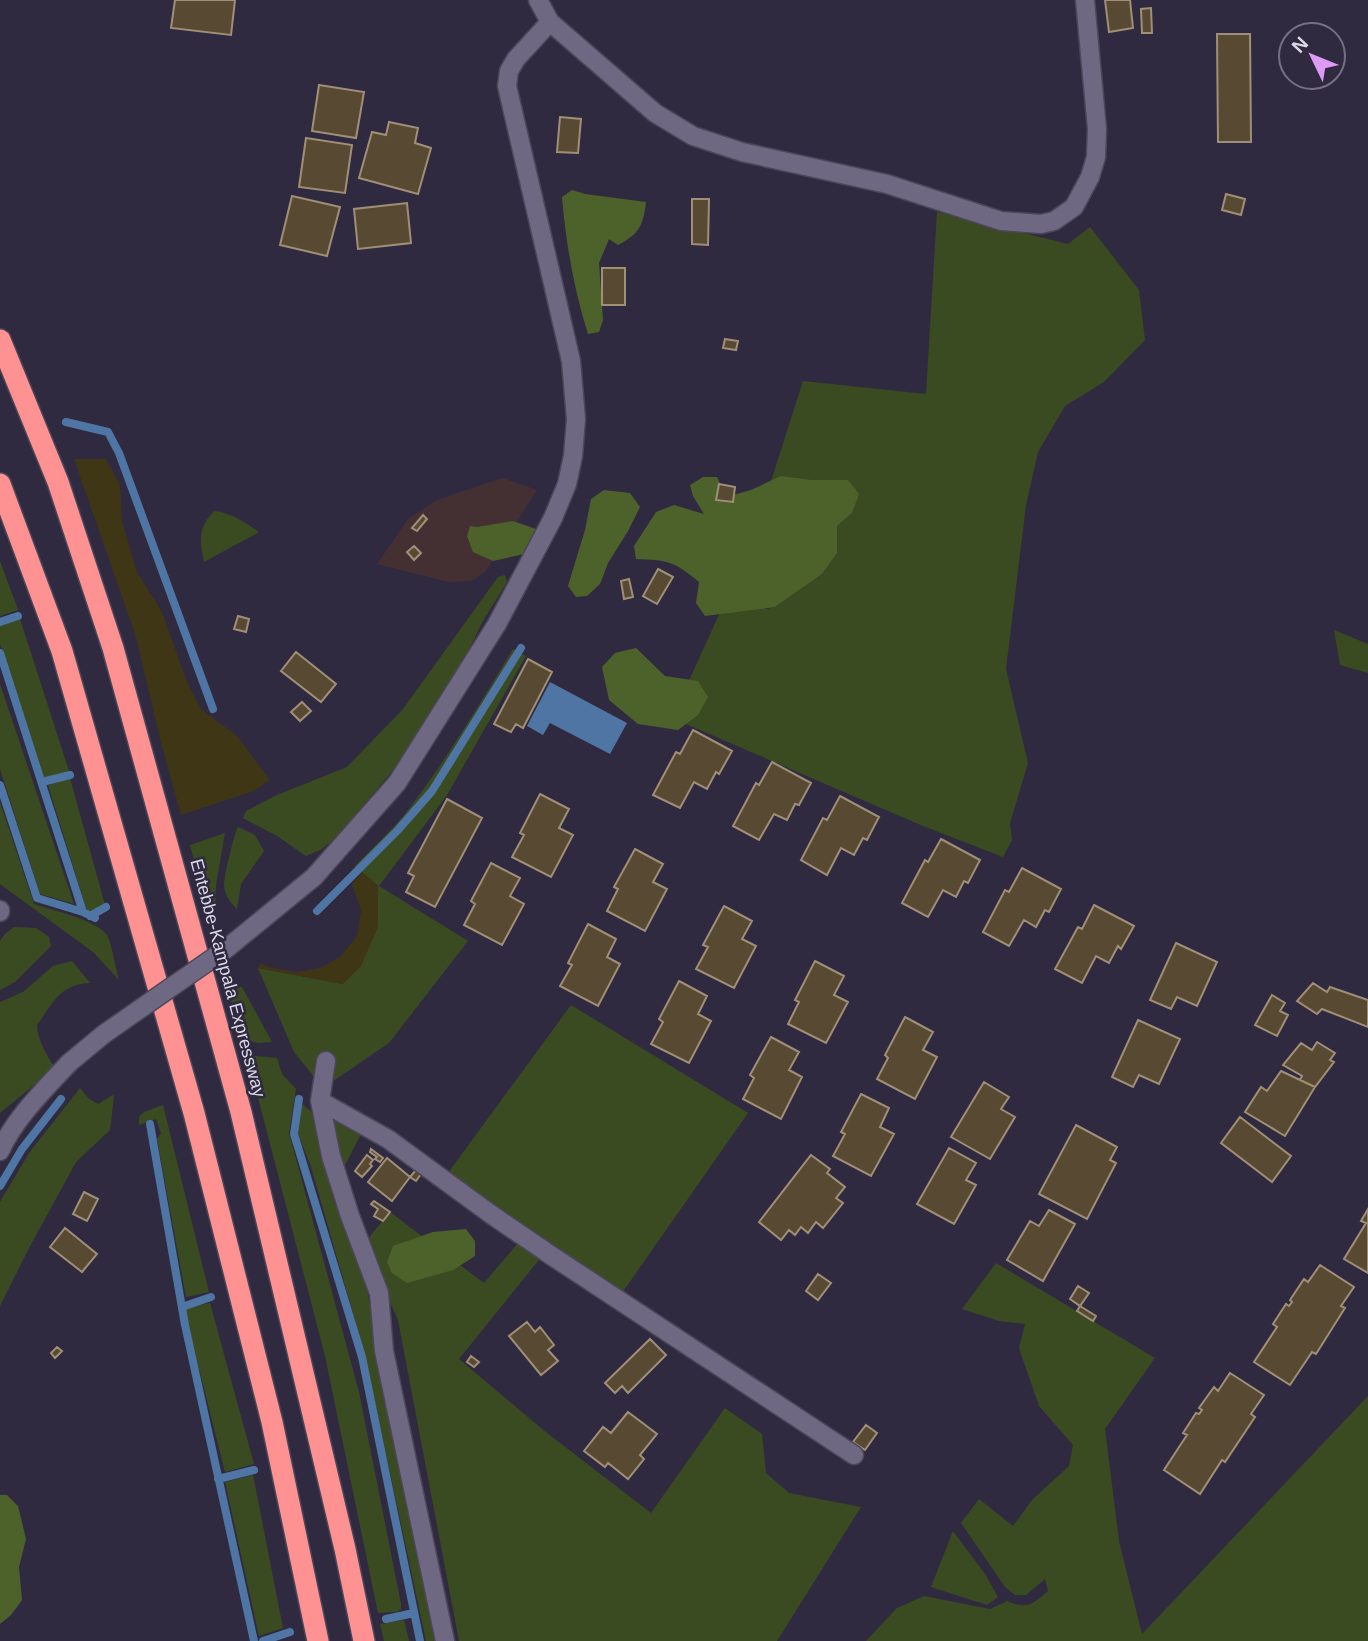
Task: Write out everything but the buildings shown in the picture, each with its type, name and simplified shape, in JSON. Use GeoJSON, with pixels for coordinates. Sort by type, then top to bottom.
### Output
{"type":"FeatureCollection","features":[{"type":"Feature","properties":{"kind":"highway","name":"Entebbe-Kampala Expressway"},"geometry":{"type":"LineString","coordinates":[[0,340],[58,482],[113,648],[241,1112],[345,1549],[364,1641]]}},
{"type":"Feature","properties":{"kind":"highway"},"geometry":{"type":"LineString","coordinates":[[0,484],[62,652],[194,1113],[272,1422],[318,1641]]}},
{"type":"Feature","properties":{"kind":"street"},"geometry":{"type":"LineString","coordinates":[[538,0],[550,22],[655,113],[693,136],[742,152],[887,184],[1001,221],[1041,225],[1054,221],[1074,207],[1090,177],[1096,157],[1097,129],[1085,0]]}},
{"type":"Feature","properties":{"kind":"street"},"geometry":{"type":"LineString","coordinates":[[1,1145],[40,1094],[69,1063],[104,1034],[226,949],[314,877],[397,783],[498,624],[552,518],[567,484],[573,456],[576,419],[571,362],[507,86],[509,71],[516,59],[550,22]]}},
{"type":"Feature","properties":{"kind":"street"},"geometry":{"type":"LineString","coordinates":[[326,1061],[320,1101],[335,1168],[379,1293],[384,1351],[445,1641]]}},
{"type":"Feature","properties":{"kind":"street"},"geometry":{"type":"LineString","coordinates":[[320,1101],[388,1139],[542,1250],[854,1455]]}},
{"type":"Feature","properties":{"kind":"shaded area"},"geometry":{"type":"Polygon","coordinates":[[[502,478],[537,490],[485,572],[472,581],[449,582],[377,564],[408,519],[437,500],[502,478]]]}},
{"type":"Feature","properties":{"kind":"green space"},"geometry":{"type":"Polygon","coordinates":[[[572,190],[646,202],[641,223],[631,237],[618,245],[609,239],[599,263],[603,320],[599,332],[588,334],[568,249],[562,197],[572,190]]]}},
{"type":"Feature","properties":{"kind":"green space"},"geometry":{"type":"Polygon","coordinates":[[[937,212],[1068,244],[1090,227],[1139,290],[1145,340],[1104,382],[1065,406],[1038,452],[1026,505],[1006,669],[1028,763],[1010,823],[1012,840],[1003,857],[923,826],[672,718],[727,597],[767,609],[775,607],[822,574],[837,553],[837,526],[852,513],[848,480],[781,476],[771,481],[803,381],[926,394],[937,212]]]}},
{"type":"Feature","properties":{"kind":"green space"},"geometry":{"type":"Polygon","coordinates":[[[781,476],[848,480],[859,494],[852,513],[837,526],[837,553],[822,574],[775,607],[705,616],[696,603],[699,582],[670,563],[636,559],[634,546],[656,512],[674,505],[704,514],[690,485],[703,477],[717,477],[726,497],[751,490],[781,476]]]}},
{"type":"Feature","properties":{"kind":"green space"},"geometry":{"type":"Polygon","coordinates":[[[604,490],[630,493],[640,507],[608,563],[600,584],[587,596],[576,597],[568,586],[585,530],[591,499],[604,490]]]}},
{"type":"Feature","properties":{"kind":"green space"},"geometry":{"type":"Polygon","coordinates":[[[214,511],[232,516],[259,532],[204,562],[202,529],[214,511]]]}},
{"type":"Feature","properties":{"kind":"green space"},"geometry":{"type":"Polygon","coordinates":[[[513,521],[536,529],[537,544],[524,554],[493,561],[473,552],[467,536],[470,526],[513,521]]]}},
{"type":"Feature","properties":{"kind":"green space"},"geometry":{"type":"Polygon","coordinates":[[[0,561],[18,610],[0,616],[0,561]]]}},
{"type":"Feature","properties":{"kind":"green space"},"geometry":{"type":"Polygon","coordinates":[[[505,575],[507,582],[483,621],[448,692],[410,750],[342,833],[322,849],[306,856],[277,836],[243,818],[246,811],[277,795],[347,767],[403,709],[498,577],[505,575]]]}},
{"type":"Feature","properties":{"kind":"green space"},"geometry":{"type":"Polygon","coordinates":[[[20,619],[69,771],[44,778],[0,644],[0,626],[20,619]]]}},
{"type":"Feature","properties":{"kind":"green space"},"geometry":{"type":"Polygon","coordinates":[[[1334,630],[1368,644],[1368,673],[1340,665],[1334,630]]]}},
{"type":"Feature","properties":{"kind":"green space"},"geometry":{"type":"Polygon","coordinates":[[[636,648],[665,676],[698,681],[708,697],[698,715],[678,730],[638,724],[609,700],[602,667],[615,653],[636,648]]]}},
{"type":"Feature","properties":{"kind":"green space"},"geometry":{"type":"Polygon","coordinates":[[[513,649],[526,656],[447,795],[379,886],[468,941],[389,1043],[323,1088],[294,1052],[258,968],[343,984],[378,886],[355,866],[398,822],[419,795],[461,734],[513,649]]]}},
{"type":"Feature","properties":{"kind":"green space"},"geometry":{"type":"Polygon","coordinates":[[[0,684],[74,904],[40,894],[0,769],[0,684]]]}},
{"type":"Feature","properties":{"kind":"green space"},"geometry":{"type":"Polygon","coordinates":[[[70,778],[105,905],[91,913],[86,908],[48,785],[70,778]]]}},
{"type":"Feature","properties":{"kind":"green space"},"geometry":{"type":"Polygon","coordinates":[[[0,802],[34,904],[86,921],[104,931],[110,942],[119,980],[93,952],[0,884],[0,802]]]}},
{"type":"Feature","properties":{"kind":"green space"},"geometry":{"type":"Polygon","coordinates":[[[238,827],[255,835],[264,851],[241,884],[237,909],[228,898],[224,884],[238,827]]]}},
{"type":"Feature","properties":{"kind":"green space"},"geometry":{"type":"Polygon","coordinates":[[[225,833],[216,885],[215,917],[210,923],[190,845],[225,833]]]}},
{"type":"Feature","properties":{"kind":"green space"},"geometry":{"type":"Polygon","coordinates":[[[14,927],[36,928],[49,937],[51,946],[15,982],[0,990],[0,941],[14,927]]]}},
{"type":"Feature","properties":{"kind":"green space"},"geometry":{"type":"Polygon","coordinates":[[[72,961],[90,983],[64,991],[37,1025],[41,1042],[55,1068],[0,1113],[0,1002],[23,992],[53,966],[72,961]]]}},
{"type":"Feature","properties":{"kind":"green space"},"geometry":{"type":"Polygon","coordinates":[[[235,986],[242,987],[272,1042],[258,1043],[241,1038],[229,992],[235,986]]]}},
{"type":"Feature","properties":{"kind":"green space"},"geometry":{"type":"Polygon","coordinates":[[[571,1005],[748,1113],[622,1293],[448,1173],[571,1005]]]}},
{"type":"Feature","properties":{"kind":"green space"},"geometry":{"type":"Polygon","coordinates":[[[247,1055],[277,1058],[282,1074],[296,1089],[289,1133],[359,1392],[401,1604],[401,1609],[397,1612],[378,1613],[325,1356],[247,1055]]]}},
{"type":"Feature","properties":{"kind":"green space"},"geometry":{"type":"Polygon","coordinates":[[[80,1088],[88,1098],[98,1104],[114,1096],[110,1130],[76,1162],[0,1306],[0,1202],[29,1153],[80,1088]]]}},
{"type":"Feature","properties":{"kind":"green space"},"geometry":{"type":"Polygon","coordinates":[[[302,1104],[313,1113],[334,1202],[346,1225],[365,1277],[369,1302],[387,1339],[439,1641],[426,1641],[365,1355],[311,1167],[298,1134],[302,1104]]]}},
{"type":"Feature","properties":{"kind":"green space"},"geometry":{"type":"Polygon","coordinates":[[[163,1105],[209,1292],[186,1297],[157,1139],[161,1133],[156,1119],[139,1125],[139,1117],[144,1112],[163,1105]]]}},
{"type":"Feature","properties":{"kind":"green space"},"geometry":{"type":"Polygon","coordinates":[[[327,1112],[362,1132],[341,1173],[327,1112]]]}},
{"type":"Feature","properties":{"kind":"green space"},"geometry":{"type":"Polygon","coordinates":[[[390,1212],[484,1283],[518,1243],[542,1256],[459,1359],[542,1429],[651,1513],[725,1408],[762,1434],[766,1473],[789,1493],[861,1507],[777,1641],[459,1641],[398,1320],[366,1241],[390,1212]]]}},
{"type":"Feature","properties":{"kind":"green space"},"geometry":{"type":"Polygon","coordinates":[[[466,1229],[475,1241],[475,1256],[453,1270],[407,1283],[392,1273],[387,1262],[393,1246],[433,1232],[466,1229]]]}},
{"type":"Feature","properties":{"kind":"green space"},"geometry":{"type":"Polygon","coordinates":[[[996,1263],[1155,1358],[1105,1429],[1119,1541],[1142,1634],[1368,1396],[1368,1641],[866,1641],[897,1608],[924,1596],[990,1609],[1007,1601],[1020,1605],[1029,1604],[1048,1591],[1045,1579],[1026,1595],[1015,1595],[1005,1587],[961,1523],[979,1499],[1013,1526],[1032,1500],[1069,1466],[1073,1445],[1039,1406],[1019,1348],[1025,1324],[999,1321],[962,1309],[996,1263]]]}},
{"type":"Feature","properties":{"kind":"green space"},"geometry":{"type":"Polygon","coordinates":[[[210,1303],[254,1464],[225,1472],[184,1309],[210,1303]]]}},
{"type":"Feature","properties":{"kind":"green space"},"geometry":{"type":"Polygon","coordinates":[[[253,1475],[283,1628],[259,1636],[225,1482],[253,1475]]]}},
{"type":"Feature","properties":{"kind":"green space"},"geometry":{"type":"Polygon","coordinates":[[[0,1495],[7,1495],[18,1506],[26,1539],[19,1567],[22,1600],[0,1624],[0,1495]]]}},
{"type":"Feature","properties":{"kind":"green space"},"geometry":{"type":"Polygon","coordinates":[[[953,1531],[985,1574],[998,1597],[987,1605],[931,1587],[953,1531]]]}},
{"type":"Feature","properties":{"kind":"green space"},"geometry":{"type":"Polygon","coordinates":[[[404,1620],[409,1641],[384,1641],[380,1624],[404,1620]]]}},
{"type":"Feature","properties":{"kind":"sand"},"geometry":{"type":"Polygon","coordinates":[[[74,459],[106,459],[120,485],[122,521],[136,570],[162,612],[187,682],[201,709],[237,736],[270,780],[254,791],[181,815],[136,637],[74,459]]]}},
{"type":"Feature","properties":{"kind":"sand"},"geometry":{"type":"Polygon","coordinates":[[[362,872],[378,886],[378,927],[361,966],[343,984],[258,968],[261,963],[297,972],[320,968],[340,957],[357,936],[361,910],[352,884],[362,872]]]}},
{"type":"Feature","properties":{"kind":"water"},"geometry":{"type":"Polygon","coordinates":[[[550,682],[627,723],[610,754],[550,723],[543,735],[527,726],[550,682]]]}},
{"type":"Feature","properties":{"kind":"waterway"},"geometry":{"type":"LineString","coordinates":[[66,422],[108,432],[119,453],[213,709]]}},
{"type":"Feature","properties":{"kind":"waterway"},"geometry":{"type":"LineString","coordinates":[[0,622],[18,616]]}},
{"type":"Feature","properties":{"kind":"waterway"},"geometry":{"type":"LineString","coordinates":[[317,911],[398,830],[432,791],[521,648]]}},
{"type":"Feature","properties":{"kind":"waterway"},"geometry":{"type":"LineString","coordinates":[[0,653],[83,912]]}},
{"type":"Feature","properties":{"kind":"waterway"},"geometry":{"type":"LineString","coordinates":[[42,782],[70,775]]}},
{"type":"Feature","properties":{"kind":"waterway"},"geometry":{"type":"LineString","coordinates":[[0,785],[37,898],[95,918]]}},
{"type":"Feature","properties":{"kind":"waterway"},"geometry":{"type":"LineString","coordinates":[[90,916],[106,907]]}},
{"type":"Feature","properties":{"kind":"waterway"},"geometry":{"type":"LineString","coordinates":[[0,1186],[22,1149],[61,1099]]}},
{"type":"Feature","properties":{"kind":"waterway"},"geometry":{"type":"LineString","coordinates":[[299,1099],[294,1134],[362,1357],[420,1641]]}},
{"type":"Feature","properties":{"kind":"waterway"},"geometry":{"type":"LineString","coordinates":[[150,1124],[185,1325],[254,1641]]}},
{"type":"Feature","properties":{"kind":"waterway"},"geometry":{"type":"LineString","coordinates":[[182,1307],[211,1297]]}},
{"type":"Feature","properties":{"kind":"waterway"},"geometry":{"type":"LineString","coordinates":[[218,1479],[254,1470]]}},
{"type":"Feature","properties":{"kind":"waterway"},"geometry":{"type":"LineString","coordinates":[[386,1619],[414,1613]]}},
{"type":"Feature","properties":{"kind":"waterway"},"geometry":{"type":"LineString","coordinates":[[263,1641],[290,1632]]}}]}
